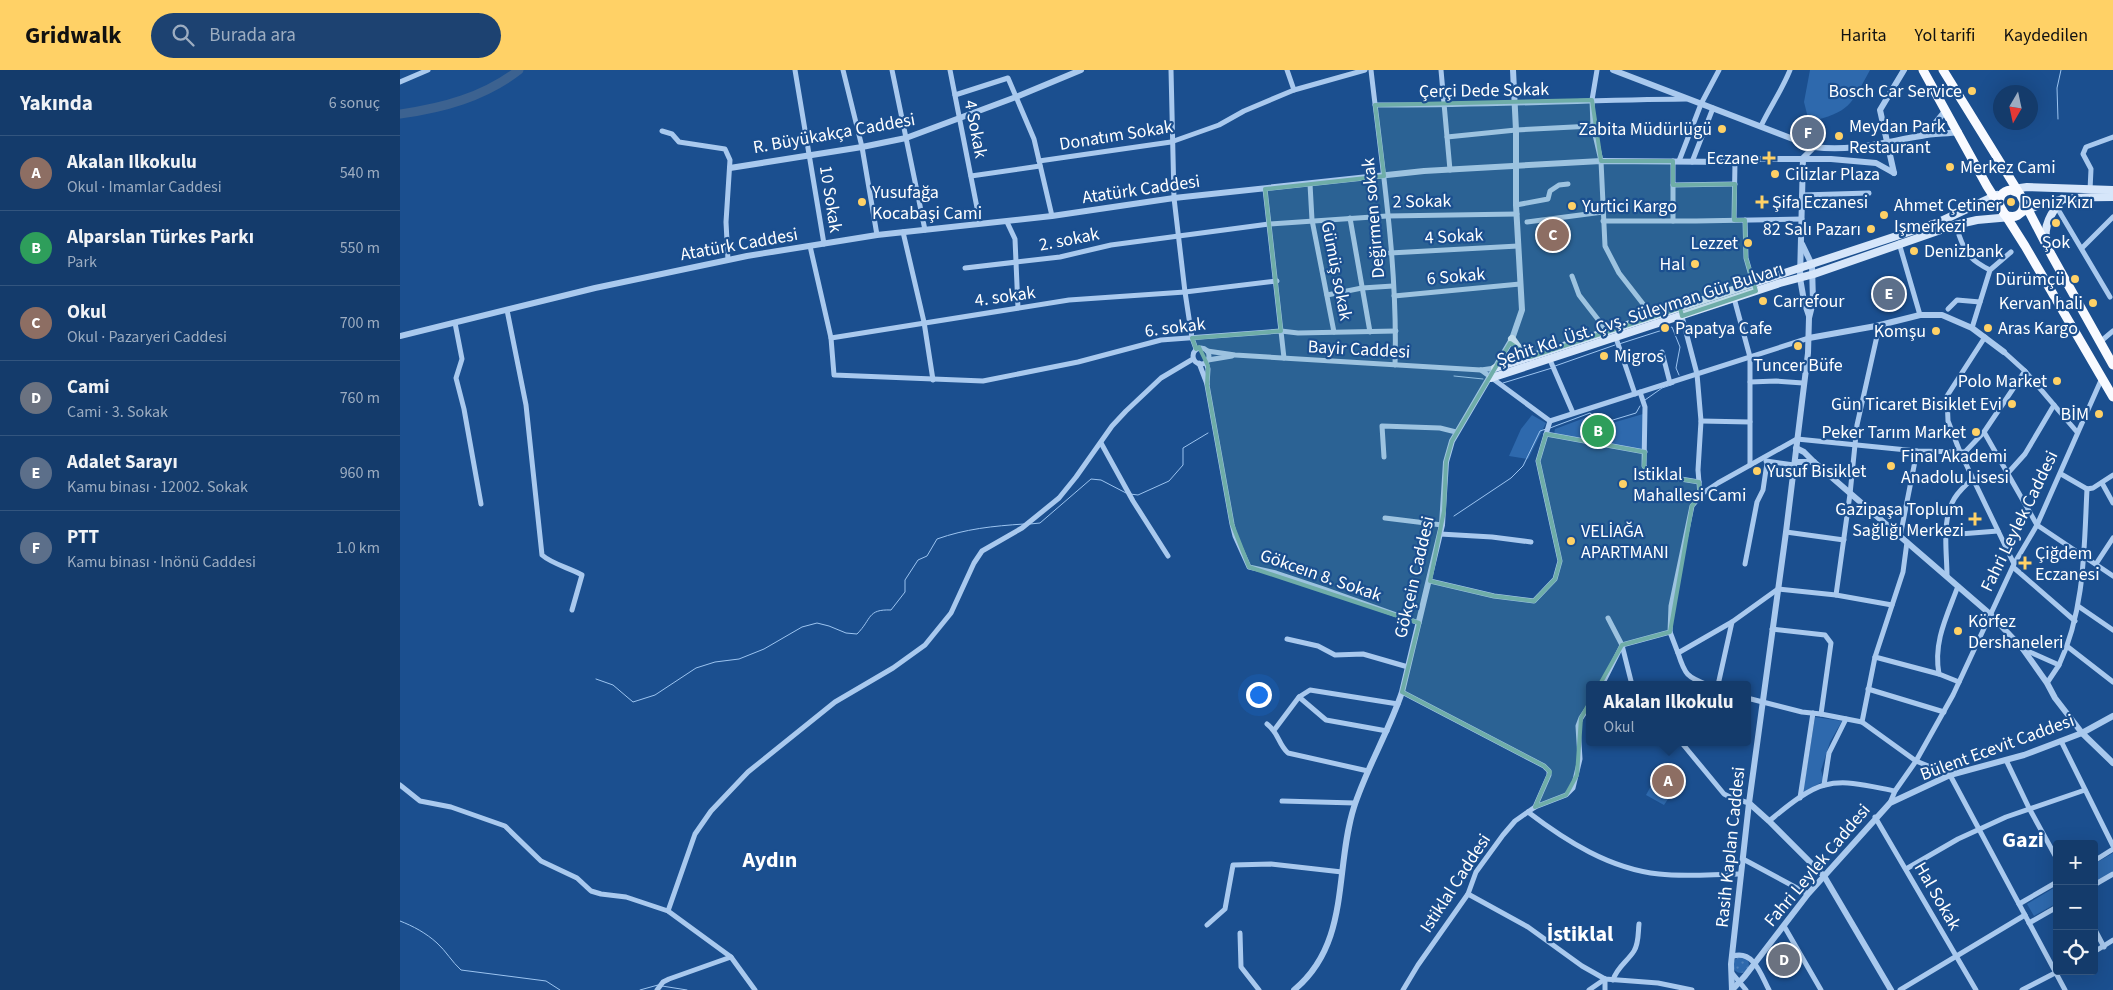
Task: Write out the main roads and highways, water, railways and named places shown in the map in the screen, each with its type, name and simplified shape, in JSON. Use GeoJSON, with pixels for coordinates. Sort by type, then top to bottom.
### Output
{"type":"FeatureCollection","features":[{"type":"Feature","properties":{"kind":"highway"},"geometry":{"type":"LineString","coordinates":[[1923,70],[1993,196],[2005,213],[2113,397]]}},
{"type":"Feature","properties":{"kind":"highway"},"geometry":{"type":"LineString","coordinates":[[1944,70],[2113,365]]}},
{"type":"Feature","properties":{"kind":"highway"},"geometry":{"type":"LineString","coordinates":[[2005,213],[1999,198],[2017,199]]}},
{"type":"Feature","properties":{"kind":"highway"},"geometry":{"type":"LineString","coordinates":[[2005,213],[2017,199]]}},
{"type":"Feature","properties":{"kind":"main road"},"geometry":{"type":"LineString","coordinates":[[2017,199],[2027,187],[2113,190]]}},
{"type":"Feature","properties":{"kind":"main road","name":"Şehit Kd. Üst. Çvş. Süleyman Gür Bulvarı"},"geometry":{"type":"LineString","coordinates":[[1681,312],[1734,298],[1800,269],[1939,222],[1993,196],[2017,199],[2037,205],[2063,198],[2113,197]]}},
{"type":"Feature","properties":{"kind":"main road"},"geometry":{"type":"LineString","coordinates":[[2052,256],[2045,235],[2049,219],[2063,198]]}},
{"type":"Feature","properties":{"kind":"main road","name":"Şehit Kd. Üst. Çvş. Süleyman Gür Bulvarı"},"geometry":{"type":"LineString","coordinates":[[1491,378],[1551,362],[1616,339],[1655,321],[1755,288],[1814,274],[1955,225],[2005,213]]}},
{"type":"Feature","properties":{"kind":"main road","name":"Şehit Kd. Üst. Çvş. Süleyman Gür Bulvarı"},"geometry":{"type":"LineString","coordinates":[[1495,368],[1607,331],[1655,321]]}},
{"type":"Feature","properties":{"kind":"main road","name":"Şehit Kd. Üst. Çvş. Süleyman Gür Bulvarı"},"geometry":{"type":"LineString","coordinates":[[1512,339],[1520,350],[1530,357]]}},
{"type":"Feature","properties":{"kind":"waterway"},"geometry":{"type":"LineString","coordinates":[[400,114],[447,105],[462,100],[492,87],[519,70]]}},
{"type":"Feature","properties":{"kind":"waterway"},"geometry":{"type":"LineString","coordinates":[[2058,119],[2057,88],[2061,70]]}},
{"type":"Feature","properties":{"kind":"waterway"},"geometry":{"type":"LineString","coordinates":[[1619,344],[1672,327],[1680,347],[1676,368],[1679,375]]}},
{"type":"Feature","properties":{"kind":"waterway"},"geometry":{"type":"LineString","coordinates":[[1555,366],[1615,345]]}},
{"type":"Feature","properties":{"kind":"waterway"},"geometry":{"type":"LineString","coordinates":[[1503,383],[1552,368]]}},
{"type":"Feature","properties":{"kind":"waterway"},"geometry":{"type":"LineString","coordinates":[[1454,376],[1483,379]]}},
{"type":"Feature","properties":{"kind":"waterway"},"geometry":{"type":"LineString","coordinates":[[1645,400],[1662,388],[1674,384]]}},
{"type":"Feature","properties":{"kind":"waterway"},"geometry":{"type":"LineString","coordinates":[[1550,428],[1590,413],[1603,423],[1636,413],[1640,406]]}},
{"type":"Feature","properties":{"kind":"waterway"},"geometry":{"type":"LineString","coordinates":[[1454,516],[1511,478],[1523,466],[1540,431],[1546,429]]}},
{"type":"Feature","properties":{"kind":"waterway"},"geometry":{"type":"LineString","coordinates":[[1130,494],[1138,495],[1169,481],[1183,465],[1183,448],[1208,433]]}},
{"type":"Feature","properties":{"kind":"waterway"},"geometry":{"type":"LineString","coordinates":[[1030,524],[1040,523],[1091,479],[1101,480],[1126,493]]}},
{"type":"Feature","properties":{"kind":"waterway"},"geometry":{"type":"LineString","coordinates":[[596,679],[613,685],[633,702],[655,695],[696,668],[715,662],[739,659],[764,649],[802,627],[817,623],[846,633],[857,634],[874,613],[891,610],[905,592],[905,580],[918,560],[927,556],[937,539],[979,528],[1024,524]]}},
{"type":"Feature","properties":{"kind":"waterway"},"geometry":{"type":"LineString","coordinates":[[400,921],[433,939],[461,970],[546,981],[560,990]]}},
{"type":"Feature","properties":{"kind":"waterway"},"geometry":{"type":"LineString","coordinates":[[640,990],[658,985]]}},
{"type":"Feature","properties":{"kind":"waterway"},"geometry":{"type":"LineString","coordinates":[[662,986],[687,990]]}},
{"type":"Feature","properties":{"kind":"place","name":"Bosch Car Service"},"geometry":{"type":"Point","coordinates":[1972,91]}},
{"type":"Feature","properties":{"kind":"place","name":"Zabita Müdürlügü"},"geometry":{"type":"Point","coordinates":[1722,129]}},
{"type":"Feature","properties":{"kind":"place","name":"PTT"},"geometry":{"type":"Point","coordinates":[1808,133]}},
{"type":"Feature","properties":{"kind":"place","name":"Meydan Park Restaurant"},"geometry":{"type":"Point","coordinates":[1839,136]}},
{"type":"Feature","properties":{"kind":"place","name":"Eczane"},"geometry":{"type":"Point","coordinates":[1769,158]}},
{"type":"Feature","properties":{"kind":"place","name":"Merkez Cami"},"geometry":{"type":"Point","coordinates":[1950,167]}},
{"type":"Feature","properties":{"kind":"place","name":"Cilizlar Plaza"},"geometry":{"type":"Point","coordinates":[1775,174]}},
{"type":"Feature","properties":{"kind":"place","name":"Yusufağa Kocabaşi Cami"},"geometry":{"type":"Point","coordinates":[862,202]}},
{"type":"Feature","properties":{"kind":"place","name":"Şifa Eczanesi"},"geometry":{"type":"Point","coordinates":[1762,202]}},
{"type":"Feature","properties":{"kind":"place","name":"Deniz Kızı"},"geometry":{"type":"Point","coordinates":[2011,202]}},
{"type":"Feature","properties":{"kind":"place","name":"Yurtici Kargo"},"geometry":{"type":"Point","coordinates":[1572,206]}},
{"type":"Feature","properties":{"kind":"place","name":"Ahmet Çetiner Işmerkezi"},"geometry":{"type":"Point","coordinates":[1884,215]}},
{"type":"Feature","properties":{"kind":"place","name":"Şok"},"geometry":{"type":"Point","coordinates":[2056,223]}},
{"type":"Feature","properties":{"kind":"place","name":"82 Salı Pazarı"},"geometry":{"type":"Point","coordinates":[1871,229]}},
{"type":"Feature","properties":{"kind":"place","name":"Okul"},"geometry":{"type":"Point","coordinates":[1553,235]}},
{"type":"Feature","properties":{"kind":"place","name":"Lezzet"},"geometry":{"type":"Point","coordinates":[1748,243]}},
{"type":"Feature","properties":{"kind":"place","name":"Denizbank"},"geometry":{"type":"Point","coordinates":[1914,251]}},
{"type":"Feature","properties":{"kind":"place","name":"Hal"},"geometry":{"type":"Point","coordinates":[1695,264]}},
{"type":"Feature","properties":{"kind":"place","name":"Dürümçü"},"geometry":{"type":"Point","coordinates":[2075,279]}},
{"type":"Feature","properties":{"kind":"place","name":"Adalet Sarayı"},"geometry":{"type":"Point","coordinates":[1889,294]}},
{"type":"Feature","properties":{"kind":"place","name":"Carrefour"},"geometry":{"type":"Point","coordinates":[1763,301]}},
{"type":"Feature","properties":{"kind":"place","name":"Kervan hali"},"geometry":{"type":"Point","coordinates":[2093,303]}},
{"type":"Feature","properties":{"kind":"place","name":"Papatya Cafe"},"geometry":{"type":"Point","coordinates":[1665,328]}},
{"type":"Feature","properties":{"kind":"place","name":"Aras Kargo"},"geometry":{"type":"Point","coordinates":[1988,328]}},
{"type":"Feature","properties":{"kind":"place","name":"Komşu"},"geometry":{"type":"Point","coordinates":[1936,331]}},
{"type":"Feature","properties":{"kind":"place","name":"Tuncer Büfe"},"geometry":{"type":"Point","coordinates":[1798,346]}},
{"type":"Feature","properties":{"kind":"place","name":"Migros"},"geometry":{"type":"Point","coordinates":[1604,356]}},
{"type":"Feature","properties":{"kind":"place","name":"Polo Market"},"geometry":{"type":"Point","coordinates":[2057,381]}},
{"type":"Feature","properties":{"kind":"place","name":"Gün Ticaret Bisiklet Evi"},"geometry":{"type":"Point","coordinates":[2012,404]}},
{"type":"Feature","properties":{"kind":"place","name":"BİM"},"geometry":{"type":"Point","coordinates":[2099,414]}},
{"type":"Feature","properties":{"kind":"place","name":"Alparslan Türkes Parkı"},"geometry":{"type":"Point","coordinates":[1598,431]}},
{"type":"Feature","properties":{"kind":"place","name":"Peker Tarım Market"},"geometry":{"type":"Point","coordinates":[1976,432]}},
{"type":"Feature","properties":{"kind":"place","name":"Final Akademi Anadolu Lisesi"},"geometry":{"type":"Point","coordinates":[1891,466]}},
{"type":"Feature","properties":{"kind":"place","name":"Yusuf Bisiklet"},"geometry":{"type":"Point","coordinates":[1757,471]}},
{"type":"Feature","properties":{"kind":"place","name":"Istiklal Mahallesi Cami"},"geometry":{"type":"Point","coordinates":[1623,484]}},
{"type":"Feature","properties":{"kind":"place","name":"Gazipaşa Toplum Sağlığı Merkezi"},"geometry":{"type":"Point","coordinates":[1975,519]}},
{"type":"Feature","properties":{"kind":"place","name":"VELİAĞA APARTMANI"},"geometry":{"type":"Point","coordinates":[1571,541]}},
{"type":"Feature","properties":{"kind":"place","name":"Çiğdem Eczanesi"},"geometry":{"type":"Point","coordinates":[2025,563]}},
{"type":"Feature","properties":{"kind":"place","name":"Körfez Dershaneleri"},"geometry":{"type":"Point","coordinates":[1958,631]}},
{"type":"Feature","properties":{"kind":"place","name":"Akalan Ilkokulu"},"geometry":{"type":"Point","coordinates":[1668,781]}},
{"type":"Feature","properties":{"kind":"place","name":"Cami"},"geometry":{"type":"Point","coordinates":[1784,960]}},
{"type":"Feature","properties":{"kind":"district","name":"Gazi"},"geometry":{"type":"Point","coordinates":[2023,839]}},
{"type":"Feature","properties":{"kind":"district","name":"Aydın"},"geometry":{"type":"Point","coordinates":[770,859]}},
{"type":"Feature","properties":{"kind":"district","name":"İstiklal"},"geometry":{"type":"Point","coordinates":[1580,933]}}]}
